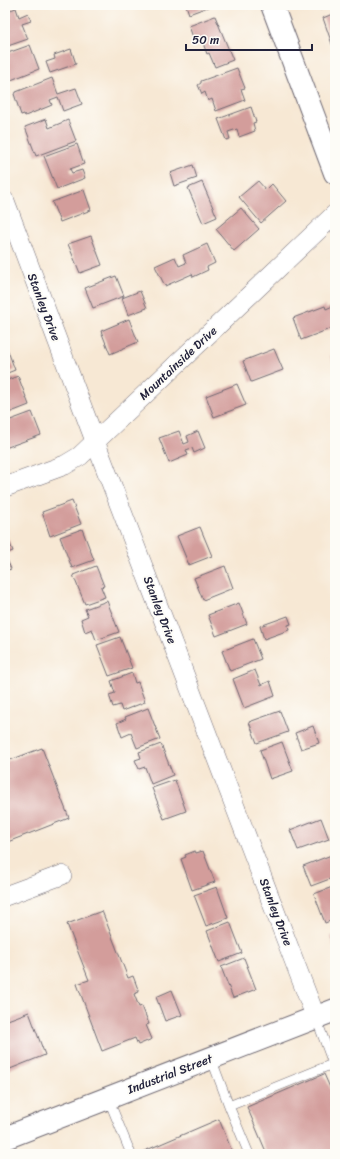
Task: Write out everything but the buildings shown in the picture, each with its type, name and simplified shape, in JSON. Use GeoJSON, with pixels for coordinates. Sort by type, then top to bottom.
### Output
{"type":"FeatureCollection","features":[{"type":"Feature","properties":{"kind":"street"},"geometry":{"type":"LineString","coordinates":[[272,5],[335,173]]}},
{"type":"Feature","properties":{"kind":"street","name":"Stanley Drive"},"geometry":{"type":"LineString","coordinates":[[5,202],[95,441],[325,1014]]}},
{"type":"Feature","properties":{"kind":"street","name":"Mountainside Drive"},"geometry":{"type":"LineString","coordinates":[[5,487],[64,465],[80,456],[335,214]]}},
{"type":"Feature","properties":{"kind":"street"},"geometry":{"type":"LineString","coordinates":[[5,896],[62,875]]}},
{"type":"Feature","properties":{"kind":"street","name":"Industrial Street"},"geometry":{"type":"LineString","coordinates":[[5,1138],[325,1014]]}},
{"type":"Feature","properties":{"kind":"lane"},"geometry":{"type":"LineString","coordinates":[[229,1106],[334,1065],[325,1014]]}},
{"type":"Feature","properties":{"kind":"lane"},"geometry":{"type":"LineString","coordinates":[[211,1058],[229,1106],[250,1154]]}},
{"type":"Feature","properties":{"kind":"lane"},"geometry":{"type":"LineString","coordinates":[[108,1098],[131,1154]]}}]}
